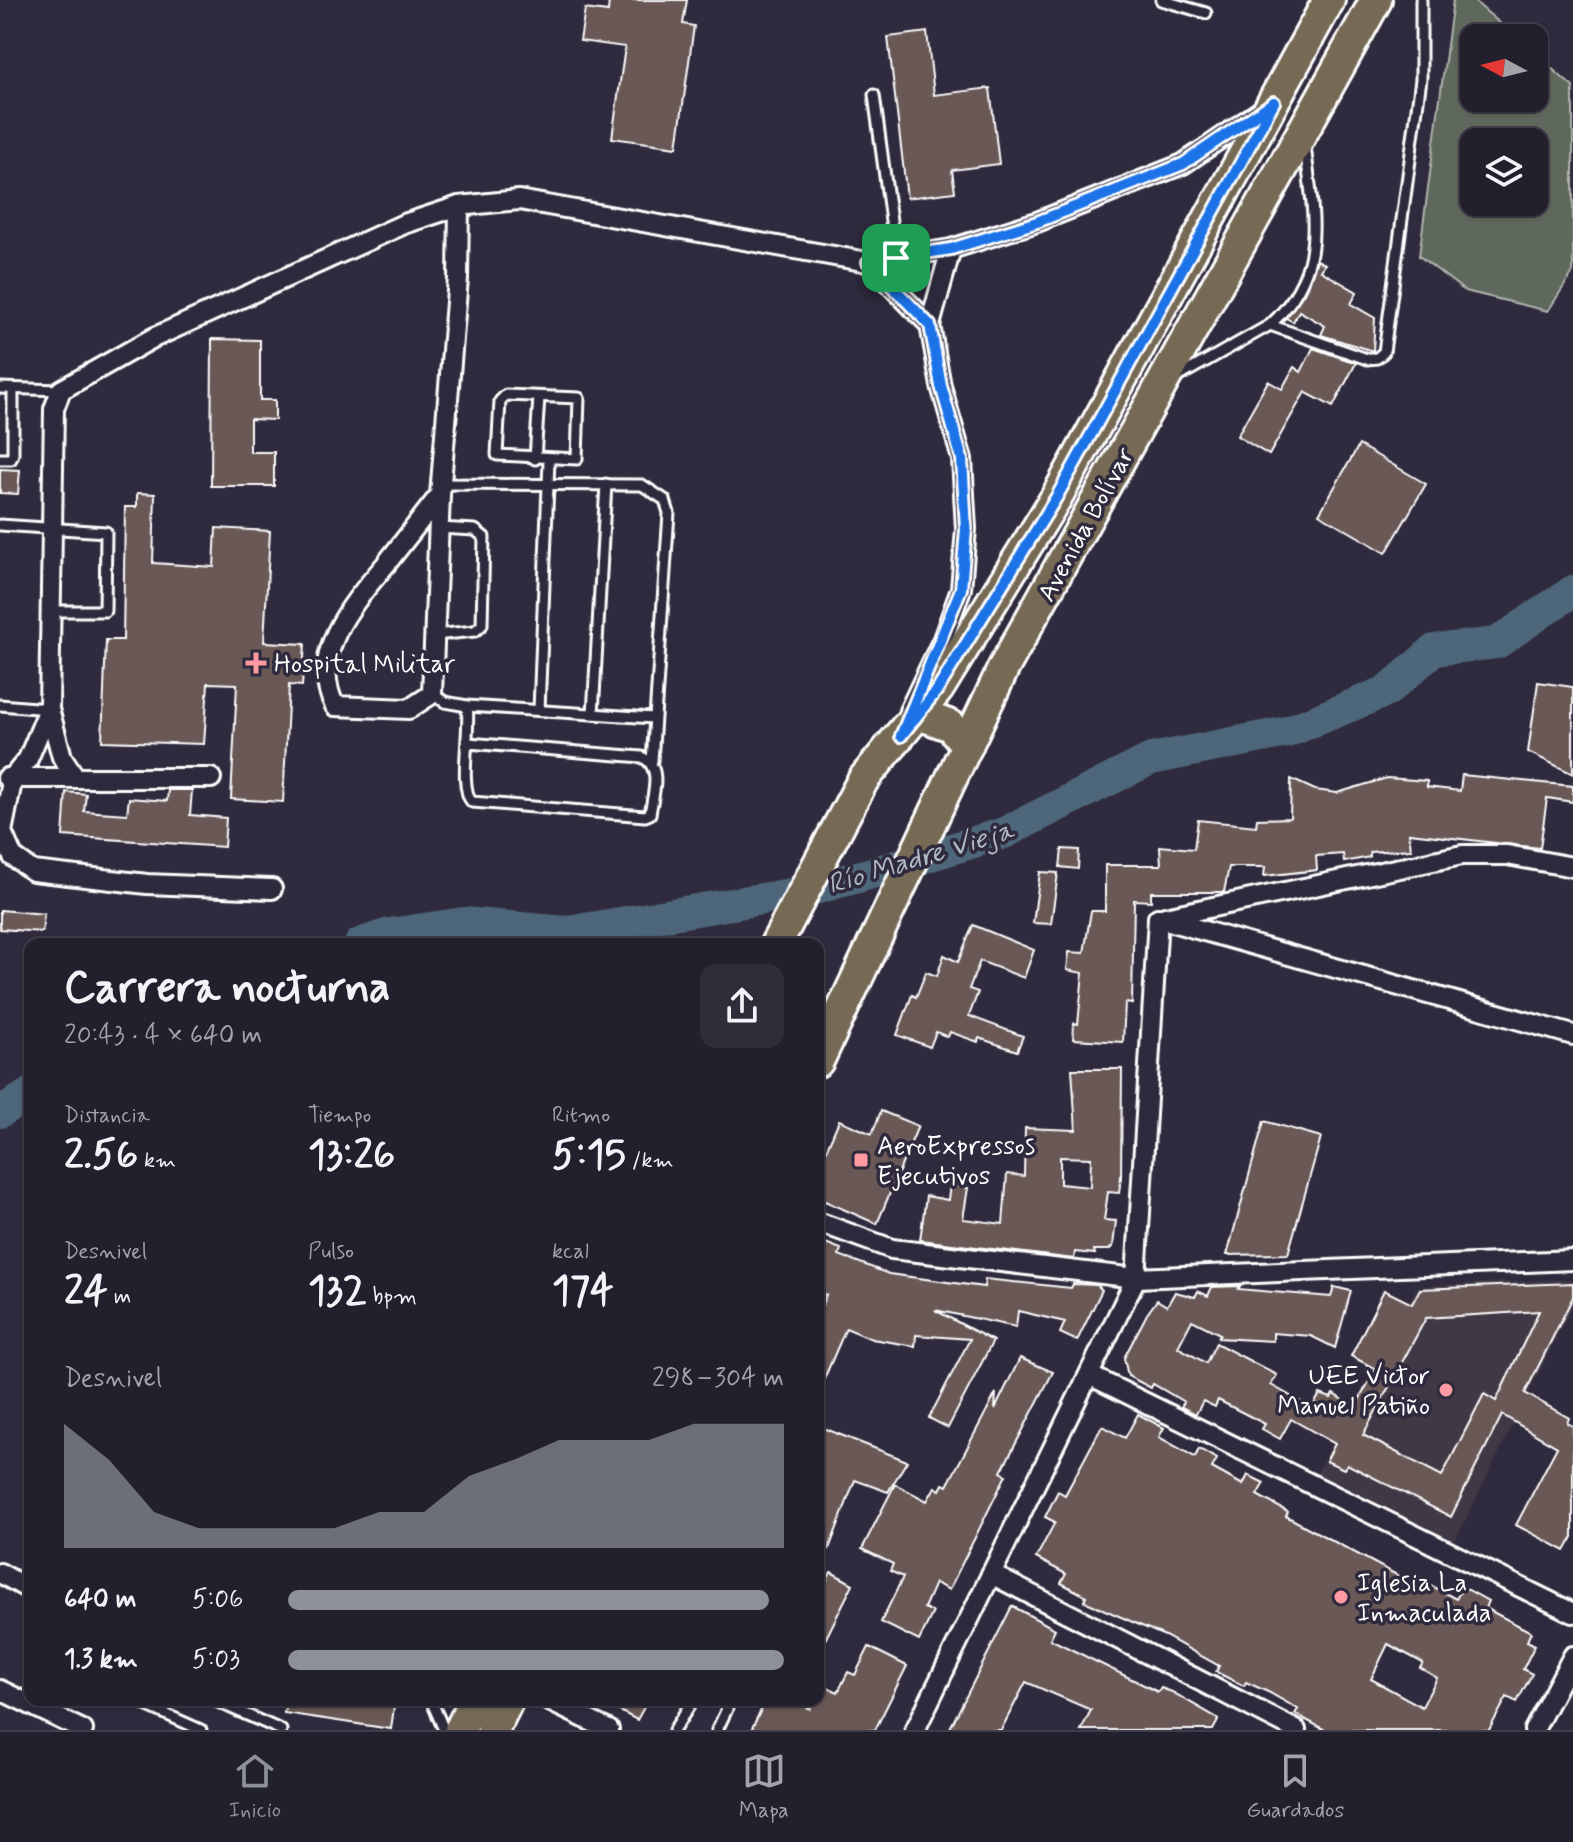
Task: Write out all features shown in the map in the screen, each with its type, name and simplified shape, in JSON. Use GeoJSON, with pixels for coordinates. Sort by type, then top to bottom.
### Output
{"type":"FeatureCollection","features":[{"type":"Feature","properties":{"kind":"main road","name":"Avenida Bolívar"},"geometry":{"type":"LineString","coordinates":[[779,938],[863,780],[938,689],[1056,498],[1329,0]]}},
{"type":"Feature","properties":{"kind":"main road","name":"Avenida Bolívar"},"geometry":{"type":"LineString","coordinates":[[824,1049],[1004,667],[1378,2]]}},
{"type":"Feature","properties":{"kind":"main road"},"geometry":{"type":"LineString","coordinates":[[910,725],[951,726],[967,746]]}},
{"type":"Feature","properties":{"kind":"street"},"geometry":{"type":"LineString","coordinates":[[75,777],[62,757],[49,709],[52,429],[61,390],[153,338],[404,224],[459,206],[519,200],[868,262],[951,249],[1037,222],[1183,164],[1274,102]]}},
{"type":"Feature","properties":{"kind":"street"},"geometry":{"type":"LineString","coordinates":[[440,489],[350,606],[331,643],[326,688],[335,706],[409,709],[432,694],[440,489],[458,278],[459,206]]}},
{"type":"Feature","properties":{"kind":"street"},"geometry":{"type":"LineString","coordinates":[[910,725],[961,589],[966,529],[962,459],[941,386],[930,325],[951,249]]}},
{"type":"Feature","properties":{"kind":"street"},"geometry":{"type":"LineString","coordinates":[[868,262],[930,325]]}},
{"type":"Feature","properties":{"kind":"street"},"geometry":{"type":"LineString","coordinates":[[49,709],[28,759],[6,778],[2,832],[13,857],[33,871],[147,884],[272,889]]}},
{"type":"Feature","properties":{"kind":"street"},"geometry":{"type":"LineString","coordinates":[[6,778],[211,778]]}},
{"type":"Feature","properties":{"kind":"street"},"geometry":{"type":"LineString","coordinates":[[1158,918],[1462,855],[1507,855],[1573,867]]}},
{"type":"Feature","properties":{"kind":"street"},"geometry":{"type":"LineString","coordinates":[[1158,918],[1573,1035]]}},
{"type":"Feature","properties":{"kind":"street"},"geometry":{"type":"LineString","coordinates":[[915,1730],[1136,1278],[1158,918]]}},
{"type":"Feature","properties":{"kind":"street"},"geometry":{"type":"LineString","coordinates":[[824,1224],[892,1249],[1136,1278],[1573,1260]]}},
{"type":"Feature","properties":{"kind":"street"},"geometry":{"type":"LineString","coordinates":[[1089,1375],[1573,1613]]}},
{"type":"Feature","properties":{"kind":"street"},"geometry":{"type":"LineString","coordinates":[[0,1573],[24,1587]]}},
{"type":"Feature","properties":{"kind":"street"},"geometry":{"type":"LineString","coordinates":[[991,1574],[1296,1730]]}},
{"type":"Feature","properties":{"kind":"street"},"geometry":{"type":"LineString","coordinates":[[1534,1730],[1573,1656]]}},
{"type":"Feature","properties":{"kind":"street"},"geometry":{"type":"LineString","coordinates":[[0,1690],[24,1698]]}},
{"type":"Feature","properties":{"kind":"street"},"geometry":{"type":"LineString","coordinates":[[40,1706],[83,1730]]}},
{"type":"Feature","properties":{"kind":"street"},"geometry":{"type":"LineString","coordinates":[[559,1706],[609,1730]]}},
{"type":"Feature","properties":{"kind":"lane"},"geometry":{"type":"LineString","coordinates":[[1161,0],[1206,13]]}},
{"type":"Feature","properties":{"kind":"lane"},"geometry":{"type":"LineString","coordinates":[[1270,325],[1367,359],[1377,358],[1384,352],[1421,79],[1421,0]]}},
{"type":"Feature","properties":{"kind":"lane"},"geometry":{"type":"LineString","coordinates":[[874,95],[896,258]]}},
{"type":"Feature","properties":{"kind":"lane"},"geometry":{"type":"LineString","coordinates":[[1163,385],[1270,325],[1282,314],[1312,259],[1315,240],[1304,131]]}},
{"type":"Feature","properties":{"kind":"lane"},"geometry":{"type":"LineString","coordinates":[[0,388],[61,390]]}},
{"type":"Feature","properties":{"kind":"lane"},"geometry":{"type":"LineString","coordinates":[[0,459],[11,459],[13,454],[13,389]]}},
{"type":"Feature","properties":{"kind":"lane"},"geometry":{"type":"LineString","coordinates":[[503,397],[539,397],[580,401],[577,459],[501,457],[495,452],[503,397]]}},
{"type":"Feature","properties":{"kind":"lane"},"geometry":{"type":"LineString","coordinates":[[535,459],[539,397]]}},
{"type":"Feature","properties":{"kind":"lane"},"geometry":{"type":"LineString","coordinates":[[539,710],[549,460]]}},
{"type":"Feature","properties":{"kind":"lane"},"geometry":{"type":"LineString","coordinates":[[440,489],[547,482],[642,485],[665,500],[669,513],[653,718],[652,761],[656,770],[650,814],[472,802],[467,796],[467,706]]}},
{"type":"Feature","properties":{"kind":"lane"},"geometry":{"type":"LineString","coordinates":[[593,714],[606,484]]}},
{"type":"Feature","properties":{"kind":"lane"},"geometry":{"type":"LineString","coordinates":[[0,525],[106,532],[105,611],[49,611]]}},
{"type":"Feature","properties":{"kind":"lane"},"geometry":{"type":"LineString","coordinates":[[434,635],[475,631],[482,625],[486,554],[484,537],[475,530],[438,528]]}},
{"type":"Feature","properties":{"kind":"lane"},"geometry":{"type":"LineString","coordinates":[[432,694],[445,702],[467,706],[653,718]]}},
{"type":"Feature","properties":{"kind":"lane"},"geometry":{"type":"LineString","coordinates":[[0,705],[49,709]]}},
{"type":"Feature","properties":{"kind":"lane"},"geometry":{"type":"LineString","coordinates":[[468,743],[642,757],[652,761]]}},
{"type":"Feature","properties":{"kind":"lane"},"geometry":{"type":"LineString","coordinates":[[147,1706],[201,1730]]}},
{"type":"Feature","properties":{"kind":"lane"},"geometry":{"type":"LineString","coordinates":[[227,1706],[281,1730]]}},
{"type":"Feature","properties":{"kind":"lane"},"geometry":{"type":"LineString","coordinates":[[434,1706],[444,1730]]}},
{"type":"Feature","properties":{"kind":"lane"},"geometry":{"type":"LineString","coordinates":[[674,1730],[689,1706]]}},
{"type":"Feature","properties":{"kind":"lane"},"geometry":{"type":"LineString","coordinates":[[717,1730],[726,1706]]}},
{"type":"Feature","properties":{"kind":"shaded area","name":"UEE Victor Manuel Patiño"},"geometry":{"type":"Polygon","coordinates":[[[1573,1279],[1573,1304],[1454,1543],[1315,1476],[1418,1286],[1573,1279]]]}},
{"type":"Feature","properties":{"kind":"green space"},"geometry":{"type":"Polygon","coordinates":[[[1453,0],[1473,0],[1501,24],[1460,24],[1460,112],[1548,112],[1548,65],[1573,87],[1573,272],[1548,311],[1465,291],[1419,256],[1453,0]]]}},
{"type":"Feature","properties":{"kind":"building"},"geometry":{"type":"Polygon","coordinates":[[[609,0],[687,0],[683,24],[694,26],[677,147],[612,138],[625,47],[580,41],[585,9],[608,12],[609,0]]]}},
{"type":"Feature","properties":{"kind":"building"},"geometry":{"type":"Polygon","coordinates":[[[927,32],[934,95],[990,88],[999,164],[952,170],[955,192],[907,198],[888,37],[927,32]]]}},
{"type":"Feature","properties":{"kind":"building"},"geometry":{"type":"Polygon","coordinates":[[[1317,260],[1325,264],[1321,271],[1357,292],[1351,304],[1375,318],[1373,351],[1321,335],[1325,326],[1299,311],[1293,322],[1286,318],[1308,287],[1317,260]]]}},
{"type":"Feature","properties":{"kind":"building"},"geometry":{"type":"Polygon","coordinates":[[[212,339],[260,340],[260,400],[275,400],[275,420],[250,419],[250,452],[274,452],[274,486],[211,486],[212,339]]]}},
{"type":"Feature","properties":{"kind":"building"},"geometry":{"type":"Polygon","coordinates":[[[1313,348],[1356,363],[1333,407],[1305,392],[1269,455],[1237,436],[1268,381],[1282,389],[1294,367],[1301,372],[1313,348]]]}},
{"type":"Feature","properties":{"kind":"building"},"geometry":{"type":"Polygon","coordinates":[[[1359,445],[1426,484],[1386,553],[1319,514],[1359,445]]]}},
{"type":"Feature","properties":{"kind":"building"},"geometry":{"type":"Polygon","coordinates":[[[0,469],[20,470],[18,494],[0,493],[0,469]]]}},
{"type":"Feature","properties":{"kind":"building"},"geometry":{"type":"Polygon","coordinates":[[[137,493],[155,494],[153,563],[214,567],[216,528],[270,531],[264,642],[305,644],[302,686],[289,685],[283,802],[231,799],[237,684],[208,683],[204,744],[102,741],[106,640],[123,640],[125,507],[137,507],[137,493]]]}},
{"type":"Feature","properties":{"kind":"building"},"geometry":{"type":"Polygon","coordinates":[[[1538,682],[1573,687],[1573,774],[1528,752],[1538,682]]]}},
{"type":"Feature","properties":{"kind":"building"},"geometry":{"type":"Polygon","coordinates":[[[1462,775],[1573,786],[1573,802],[1547,798],[1540,848],[1409,833],[1411,849],[1370,852],[1370,857],[1344,862],[1343,854],[1316,856],[1317,870],[1264,876],[1265,867],[1229,867],[1224,892],[1151,892],[1151,901],[1134,900],[1132,1004],[1125,1003],[1123,1042],[1073,1039],[1074,1023],[1078,1024],[1083,973],[1067,970],[1069,952],[1084,953],[1091,911],[1105,911],[1105,865],[1161,865],[1160,846],[1194,849],[1198,820],[1256,826],[1257,819],[1290,818],[1291,779],[1315,790],[1337,793],[1387,778],[1427,781],[1427,787],[1460,791],[1462,775]]]}},
{"type":"Feature","properties":{"kind":"building"},"geometry":{"type":"Polygon","coordinates":[[[168,790],[192,790],[190,815],[226,818],[224,847],[63,836],[66,792],[86,794],[84,811],[127,814],[129,798],[167,801],[168,790]]]}},
{"type":"Feature","properties":{"kind":"building"},"geometry":{"type":"Polygon","coordinates":[[[1062,849],[1079,850],[1078,869],[1060,867],[1062,849]]]}},
{"type":"Feature","properties":{"kind":"building"},"geometry":{"type":"Polygon","coordinates":[[[1040,872],[1058,873],[1051,924],[1033,923],[1040,872]]]}},
{"type":"Feature","properties":{"kind":"building"},"geometry":{"type":"Polygon","coordinates":[[[0,910],[44,914],[42,932],[0,929],[0,910]]]}},
{"type":"Feature","properties":{"kind":"building"},"geometry":{"type":"Polygon","coordinates":[[[973,925],[1034,950],[1024,978],[980,961],[969,989],[978,992],[969,1016],[1023,1036],[1017,1051],[950,1032],[948,1037],[936,1032],[930,1047],[897,1035],[912,995],[916,997],[926,972],[937,976],[944,955],[958,962],[973,925]]]}},
{"type":"Feature","properties":{"kind":"building"},"geometry":{"type":"Polygon","coordinates":[[[1072,1069],[1122,1069],[1121,1177],[1119,1193],[1108,1192],[1104,1220],[1116,1221],[1113,1246],[1109,1250],[1094,1250],[1095,1254],[1075,1252],[1074,1259],[920,1240],[926,1196],[948,1200],[950,1185],[968,1188],[963,1219],[1003,1224],[1007,1174],[1024,1176],[1025,1128],[1076,1130],[1072,1069]],[[1060,1157],[1060,1184],[1090,1187],[1091,1158],[1060,1157]]]}},
{"type":"Feature","properties":{"kind":"building"},"geometry":{"type":"Polygon","coordinates":[[[881,1111],[918,1126],[877,1224],[824,1201],[824,1156],[839,1120],[872,1134],[881,1111]]]}},
{"type":"Feature","properties":{"kind":"building"},"geometry":{"type":"Polygon","coordinates":[[[1264,1121],[1321,1137],[1288,1254],[1227,1255],[1264,1121]]]}},
{"type":"Feature","properties":{"kind":"building"},"geometry":{"type":"Polygon","coordinates":[[[824,1242],[841,1249],[839,1255],[889,1274],[984,1287],[985,1279],[1071,1288],[1073,1284],[1097,1285],[1102,1290],[1077,1341],[1060,1333],[1065,1322],[1018,1311],[1016,1327],[935,1310],[993,1341],[948,1428],[929,1418],[970,1339],[916,1335],[915,1346],[872,1339],[846,1328],[824,1379],[824,1242]]]}},
{"type":"Feature","properties":{"kind":"building"},"geometry":{"type":"Polygon","coordinates":[[[1573,1283],[1573,1297],[1525,1393],[1569,1418],[1567,1423],[1573,1426],[1573,1537],[1565,1551],[1516,1525],[1557,1447],[1502,1415],[1451,1517],[1347,1464],[1344,1469],[1326,1461],[1335,1444],[1291,1419],[1280,1439],[1262,1429],[1265,1424],[1218,1400],[1215,1407],[1203,1401],[1196,1414],[1181,1407],[1184,1402],[1153,1384],[1151,1388],[1128,1376],[1124,1358],[1147,1314],[1157,1300],[1167,1306],[1175,1292],[1195,1297],[1198,1291],[1208,1296],[1212,1287],[1240,1286],[1238,1289],[1331,1297],[1334,1287],[1351,1291],[1335,1348],[1311,1336],[1273,1333],[1273,1341],[1218,1338],[1220,1334],[1192,1320],[1178,1347],[1206,1363],[1216,1343],[1277,1375],[1271,1385],[1312,1408],[1320,1394],[1331,1398],[1333,1394],[1355,1407],[1376,1369],[1351,1356],[1384,1290],[1412,1304],[1420,1289],[1573,1283]],[[1539,1311],[1426,1318],[1363,1435],[1442,1476],[1484,1394],[1496,1401],[1539,1311]]]}},
{"type":"Feature","properties":{"kind":"building"},"geometry":{"type":"Polygon","coordinates":[[[1020,1358],[1053,1372],[1001,1472],[1006,1475],[949,1590],[935,1583],[924,1608],[933,1612],[919,1641],[881,1622],[903,1577],[890,1571],[893,1564],[862,1549],[895,1484],[927,1501],[935,1487],[940,1490],[943,1484],[947,1486],[996,1393],[995,1409],[1020,1358]]]}},
{"type":"Feature","properties":{"kind":"building"},"geometry":{"type":"Polygon","coordinates":[[[1138,1414],[1164,1428],[1159,1437],[1195,1457],[1199,1449],[1217,1459],[1212,1468],[1243,1485],[1248,1475],[1264,1483],[1257,1495],[1288,1512],[1286,1516],[1421,1588],[1425,1582],[1456,1599],[1463,1587],[1488,1601],[1485,1608],[1531,1632],[1527,1641],[1535,1645],[1523,1669],[1532,1674],[1517,1702],[1507,1697],[1489,1730],[1325,1730],[1295,1714],[1298,1709],[1268,1692],[1246,1682],[1244,1686],[1216,1672],[1219,1666],[1165,1636],[1084,1601],[1086,1596],[1061,1583],[1066,1574],[1036,1558],[1055,1522],[1045,1517],[1058,1491],[1065,1495],[1102,1426],[1125,1438],[1138,1414]],[[1388,1644],[1371,1679],[1422,1707],[1437,1678],[1420,1668],[1423,1663],[1388,1644]]]}},
{"type":"Feature","properties":{"kind":"building"},"geometry":{"type":"Polygon","coordinates":[[[824,1428],[907,1461],[888,1492],[855,1480],[829,1549],[824,1547],[824,1428]]]}},
{"type":"Feature","properties":{"kind":"building"},"geometry":{"type":"Polygon","coordinates":[[[831,1572],[853,1584],[824,1642],[824,1586],[831,1572]]]}},
{"type":"Feature","properties":{"kind":"building"},"geometry":{"type":"Polygon","coordinates":[[[1012,1606],[1055,1629],[1050,1639],[1158,1692],[1161,1688],[1172,1692],[1219,1719],[1213,1730],[1081,1730],[1091,1710],[1026,1682],[1001,1730],[949,1730],[1012,1606]]]}},
{"type":"Feature","properties":{"kind":"building"},"geometry":{"type":"Polygon","coordinates":[[[869,1647],[907,1666],[875,1730],[751,1730],[763,1706],[804,1706],[810,1709],[811,1706],[824,1706],[824,1685],[838,1692],[848,1672],[855,1675],[869,1647]]]}},
{"type":"Feature","properties":{"kind":"building"},"geometry":{"type":"Polygon","coordinates":[[[285,1706],[394,1706],[391,1729],[284,1713],[285,1706]]]}},
{"type":"Feature","properties":{"kind":"building"},"geometry":{"type":"Polygon","coordinates":[[[610,1706],[645,1706],[637,1720],[610,1706]]]}},
{"type":"Feature","properties":{"kind":"waterway","name":"Río Madre Vieja"},"geometry":{"type":"LineString","coordinates":[[377,938],[464,923],[567,932],[803,892],[865,875],[1004,833],[1151,759],[1287,732],[1387,691],[1434,650],[1497,643],[1573,591]]}},
{"type":"Feature","properties":{"kind":"waterway","name":"Río Madre Vieja"},"geometry":{"type":"LineString","coordinates":[[0,1112],[24,1098]]}},
{"type":"Feature","properties":{"kind":"place","name":"Hospital Militar"},"geometry":{"type":"Point","coordinates":[256,663]}},
{"type":"Feature","properties":{"kind":"place","name":"AeroExpressos Ejecutivos"},"geometry":{"type":"Point","coordinates":[861,1160]}},
{"type":"Feature","properties":{"kind":"place","name":"UEE Victor Manuel Patiño"},"geometry":{"type":"Point","coordinates":[1446,1390]}},
{"type":"Feature","properties":{"kind":"place","name":"Iglesia La Inmaculada"},"geometry":{"type":"Point","coordinates":[1341,1597]}},
{"type":"Feature","properties":{"kind":"route"},"geometry":{"type":"LineString","coordinates":[[1274,102],[1056,498],[938,689],[901,736],[961,589],[966,529],[962,459],[941,386],[930,325],[868,262],[896,258],[951,249],[1037,222],[1183,164],[1274,102]]}}]}
